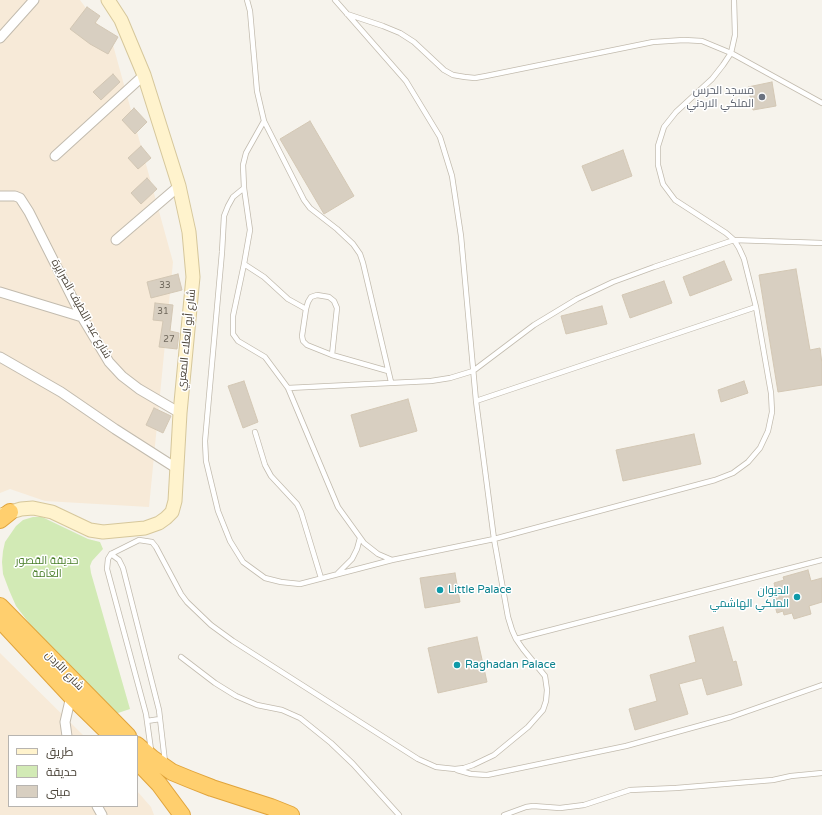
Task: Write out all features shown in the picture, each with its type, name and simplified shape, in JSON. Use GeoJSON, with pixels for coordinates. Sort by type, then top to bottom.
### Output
{"type":"FeatureCollection","features":[{"type":"Feature","properties":{"kind":"highway","name":"شارع الأردن"},"geometry":{"type":"LineString","coordinates":[[1,609],[71,696],[111,735]]}},
{"type":"Feature","properties":{"kind":"highway","name":"شارع الأردن"},"geometry":{"type":"LineString","coordinates":[[1,609],[127,735]]}},
{"type":"Feature","properties":{"kind":"highway"},"geometry":{"type":"LineString","coordinates":[[138,747],[159,784],[182,815]]}},
{"type":"Feature","properties":{"kind":"highway"},"geometry":{"type":"LineString","coordinates":[[144,759],[166,766],[172,772],[212,788],[271,806],[291,815]]}},
{"type":"Feature","properties":{"kind":"street"},"geometry":{"type":"LineString","coordinates":[[0,38],[34,0]]}},
{"type":"Feature","properties":{"kind":"street","name":"شارع أبو العلاء المعري"},"geometry":{"type":"LineString","coordinates":[[3,516],[21,509],[34,508],[52,512],[76,524],[97,531],[145,528],[166,518],[172,512],[175,501],[180,413],[194,277],[189,232],[179,186],[144,75],[121,20],[108,0]]}},
{"type":"Feature","properties":{"kind":"street"},"geometry":{"type":"LineString","coordinates":[[55,156],[144,75]]}},
{"type":"Feature","properties":{"kind":"street"},"geometry":{"type":"LineString","coordinates":[[116,240],[179,186]]}},
{"type":"Feature","properties":{"kind":"street","name":"شارع عبد اللطيف الصرايرة"},"geometry":{"type":"LineString","coordinates":[[0,196],[15,196],[20,198],[30,212],[82,317],[109,362],[122,376],[139,389],[180,413]]}},
{"type":"Feature","properties":{"kind":"street"},"geometry":{"type":"LineString","coordinates":[[0,292],[82,317]]}},
{"type":"Feature","properties":{"kind":"street"},"geometry":{"type":"LineString","coordinates":[[0,357],[61,392],[176,468]]}},
{"type":"Feature","properties":{"kind":"street"},"geometry":{"type":"LineString","coordinates":[[67,735],[66,722],[71,696]]}},
{"type":"Feature","properties":{"kind":"lane"},"geometry":{"type":"LineString","coordinates":[[247,0],[250,11],[257,91],[264,121],[304,200],[310,208],[337,229],[353,244],[360,254],[365,268],[391,382]]}},
{"type":"Feature","properties":{"kind":"lane"},"geometry":{"type":"LineString","coordinates":[[335,0],[406,82],[440,137],[452,176],[461,236],[476,401],[494,540],[508,617],[516,640],[545,676],[547,690],[546,701],[543,710],[528,728],[494,755],[473,765],[455,769]]}},
{"type":"Feature","properties":{"kind":"lane"},"geometry":{"type":"LineString","coordinates":[[244,188],[234,197],[224,216],[205,441],[206,461],[218,511],[230,541],[243,562],[265,578],[281,582],[300,584],[392,560],[494,540],[715,480],[733,473],[748,462],[760,448],[768,431],[772,412],[771,393],[756,308],[744,260],[739,248],[734,240],[726,233],[675,200],[663,184],[658,165],[658,146],[664,127],[676,112],[712,79],[731,53],[735,35],[734,0]]}},
{"type":"Feature","properties":{"kind":"lane"},"geometry":{"type":"LineString","coordinates":[[346,13],[400,33],[414,42],[444,70],[453,75],[475,78],[653,42],[684,40],[702,41],[731,53],[822,103]]}},
{"type":"Feature","properties":{"kind":"lane"},"geometry":{"type":"LineString","coordinates":[[264,121],[246,153],[243,165],[244,188],[250,230],[233,316],[233,334],[238,341],[265,357],[288,388],[331,492],[343,515],[360,538],[370,548],[392,560]]}},
{"type":"Feature","properties":{"kind":"lane"},"geometry":{"type":"LineString","coordinates":[[288,388],[431,381],[473,372],[534,325],[577,299],[614,282],[654,267],[734,240],[822,243]]}},
{"type":"Feature","properties":{"kind":"lane"},"geometry":{"type":"LineString","coordinates":[[244,264],[264,277],[288,299],[306,309]]}},
{"type":"Feature","properties":{"kind":"lane"},"geometry":{"type":"LineString","coordinates":[[332,355],[337,308],[334,301],[329,297],[317,295],[311,297],[308,302],[302,336],[303,341],[307,345],[332,355],[388,370]]}},
{"type":"Feature","properties":{"kind":"lane"},"geometry":{"type":"LineString","coordinates":[[476,401],[756,308]]}},
{"type":"Feature","properties":{"kind":"lane"},"geometry":{"type":"LineString","coordinates":[[255,432],[271,476],[297,504],[301,512],[321,578]]}},
{"type":"Feature","properties":{"kind":"lane"},"geometry":{"type":"LineString","coordinates":[[337,574],[352,559],[360,538]]}},
{"type":"Feature","properties":{"kind":"lane"},"geometry":{"type":"LineString","coordinates":[[144,759],[147,721],[108,576],[107,563],[111,554],[140,540],[152,542],[159,552],[181,594],[187,602],[211,625],[232,641],[418,759],[436,767],[455,769],[471,774],[487,775],[626,746],[731,717],[822,685]]}},
{"type":"Feature","properties":{"kind":"lane"},"geometry":{"type":"LineString","coordinates":[[111,554],[119,560],[123,568],[160,719],[166,766]]}},
{"type":"Feature","properties":{"kind":"lane"},"geometry":{"type":"LineString","coordinates":[[516,640],[822,560]]}},
{"type":"Feature","properties":{"kind":"lane"},"geometry":{"type":"LineString","coordinates":[[181,658],[215,683],[236,696],[257,705],[282,710],[300,718],[331,743],[353,764],[399,815]]}},
{"type":"Feature","properties":{"kind":"lane"},"geometry":{"type":"LineString","coordinates":[[147,721],[160,719]]}},
{"type":"Feature","properties":{"kind":"lane"},"geometry":{"type":"LineString","coordinates":[[504,815],[533,806],[560,808],[584,805],[630,790],[676,788],[772,780],[791,776],[822,773]]}},
{"type":"Feature","properties":{"kind":"shaded area"},"geometry":{"type":"Polygon","coordinates":[[[0,0],[80,0],[113,45],[173,262],[149,507],[45,501],[10,489],[0,493],[0,0]]]}},
{"type":"Feature","properties":{"kind":"shaded area"},"geometry":{"type":"Polygon","coordinates":[[[0,653],[83,735],[8,735],[8,807],[138,807],[138,792],[151,807],[154,815],[0,815],[0,653]]]}},
{"type":"Feature","properties":{"kind":"green space","name":"حديقة القصور العامة"},"geometry":{"type":"Polygon","coordinates":[[[33,517],[42,517],[88,539],[100,542],[103,549],[92,561],[90,566],[91,573],[130,709],[118,713],[107,710],[39,636],[16,606],[3,574],[3,551],[5,542],[16,526],[23,520],[33,517]]]}},
{"type":"Feature","properties":{"kind":"building"},"geometry":{"type":"Polygon","coordinates":[[[87,7],[100,16],[95,23],[118,37],[108,54],[90,44],[70,29],[87,7]]]}},
{"type":"Feature","properties":{"kind":"building"},"geometry":{"type":"Polygon","coordinates":[[[113,74],[120,82],[101,100],[93,92],[113,74]]]}},
{"type":"Feature","properties":{"kind":"building","name":"مسجد الحرس الملكي الاردني"},"geometry":{"type":"Polygon","coordinates":[[[772,82],[776,106],[753,110],[748,87],[772,82]]]}},
{"type":"Feature","properties":{"kind":"building"},"geometry":{"type":"Polygon","coordinates":[[[134,108],[147,122],[135,134],[122,120],[134,108]]]}},
{"type":"Feature","properties":{"kind":"building"},"geometry":{"type":"Polygon","coordinates":[[[310,121],[354,196],[324,214],[280,139],[310,121]]]}},
{"type":"Feature","properties":{"kind":"building"},"geometry":{"type":"Polygon","coordinates":[[[141,146],[151,158],[138,169],[128,158],[141,146]]]}},
{"type":"Feature","properties":{"kind":"building"},"geometry":{"type":"Polygon","coordinates":[[[623,150],[632,176],[592,191],[582,166],[623,150]]]}},
{"type":"Feature","properties":{"kind":"building"},"geometry":{"type":"Polygon","coordinates":[[[147,178],[157,189],[141,204],[131,193],[147,178]]]}},
{"type":"Feature","properties":{"kind":"building"},"geometry":{"type":"Polygon","coordinates":[[[724,261],[732,280],[690,296],[683,277],[724,261]]]}},
{"type":"Feature","properties":{"kind":"building"},"geometry":{"type":"Polygon","coordinates":[[[796,269],[810,350],[820,348],[822,385],[778,392],[759,275],[796,269]]]}},
{"type":"Feature","properties":{"kind":"building"},"geometry":{"type":"Polygon","coordinates":[[[178,274],[182,290],[151,298],[147,282],[178,274]]]}},
{"type":"Feature","properties":{"kind":"building"},"geometry":{"type":"Polygon","coordinates":[[[664,281],[672,303],[630,318],[622,295],[664,281]]]}},
{"type":"Feature","properties":{"kind":"building"},"geometry":{"type":"Polygon","coordinates":[[[155,303],[173,305],[170,331],[179,333],[177,349],[159,347],[163,321],[153,320],[155,303]]]}},
{"type":"Feature","properties":{"kind":"building"},"geometry":{"type":"Polygon","coordinates":[[[602,306],[607,324],[566,334],[561,316],[602,306]]]}},
{"type":"Feature","properties":{"kind":"building"},"geometry":{"type":"Polygon","coordinates":[[[244,381],[258,422],[243,428],[228,386],[244,381]]]}},
{"type":"Feature","properties":{"kind":"building"},"geometry":{"type":"Polygon","coordinates":[[[744,381],[748,393],[721,402],[718,390],[744,381]]]}},
{"type":"Feature","properties":{"kind":"building"},"geometry":{"type":"Polygon","coordinates":[[[408,399],[417,431],[360,447],[351,415],[408,399]]]}},
{"type":"Feature","properties":{"kind":"building"},"geometry":{"type":"Polygon","coordinates":[[[154,408],[171,416],[163,433],[146,425],[154,408]]]}},
{"type":"Feature","properties":{"kind":"building"},"geometry":{"type":"Polygon","coordinates":[[[694,434],[701,464],[623,481],[616,450],[694,434]]]}},
{"type":"Feature","properties":{"kind":"building","name":"الديوان الملكي الهاشمي"},"geometry":{"type":"Polygon","coordinates":[[[808,570],[811,581],[822,578],[822,602],[809,606],[811,614],[794,619],[792,613],[784,615],[783,611],[777,613],[771,592],[776,591],[774,583],[784,580],[783,577],[808,570]]]}},
{"type":"Feature","properties":{"kind":"building","name":"Little Palace"},"geometry":{"type":"Polygon","coordinates":[[[455,573],[460,602],[425,608],[420,578],[455,573]]]}},
{"type":"Feature","properties":{"kind":"building"},"geometry":{"type":"Polygon","coordinates":[[[723,627],[733,662],[736,661],[742,685],[707,695],[702,678],[679,684],[688,714],[635,730],[629,709],[657,701],[650,675],[696,662],[689,636],[723,627]]]}},
{"type":"Feature","properties":{"kind":"building","name":"Raghadan Palace"},"geometry":{"type":"Polygon","coordinates":[[[477,637],[487,682],[438,693],[428,648],[477,637]]]}},
{"type":"Feature","properties":{"kind":"place","name":"مسجد الحرس الملكي الاردني"},"geometry":{"type":"Point","coordinates":[762,97]}},
{"type":"Feature","properties":{"kind":"place","name":"Little Palace"},"geometry":{"type":"Point","coordinates":[440,590]}},
{"type":"Feature","properties":{"kind":"place","name":"الديوان الملكي الهاشمي"},"geometry":{"type":"Point","coordinates":[797,597]}},
{"type":"Feature","properties":{"kind":"place","name":"Raghadan Palace"},"geometry":{"type":"Point","coordinates":[457,665]}}]}
